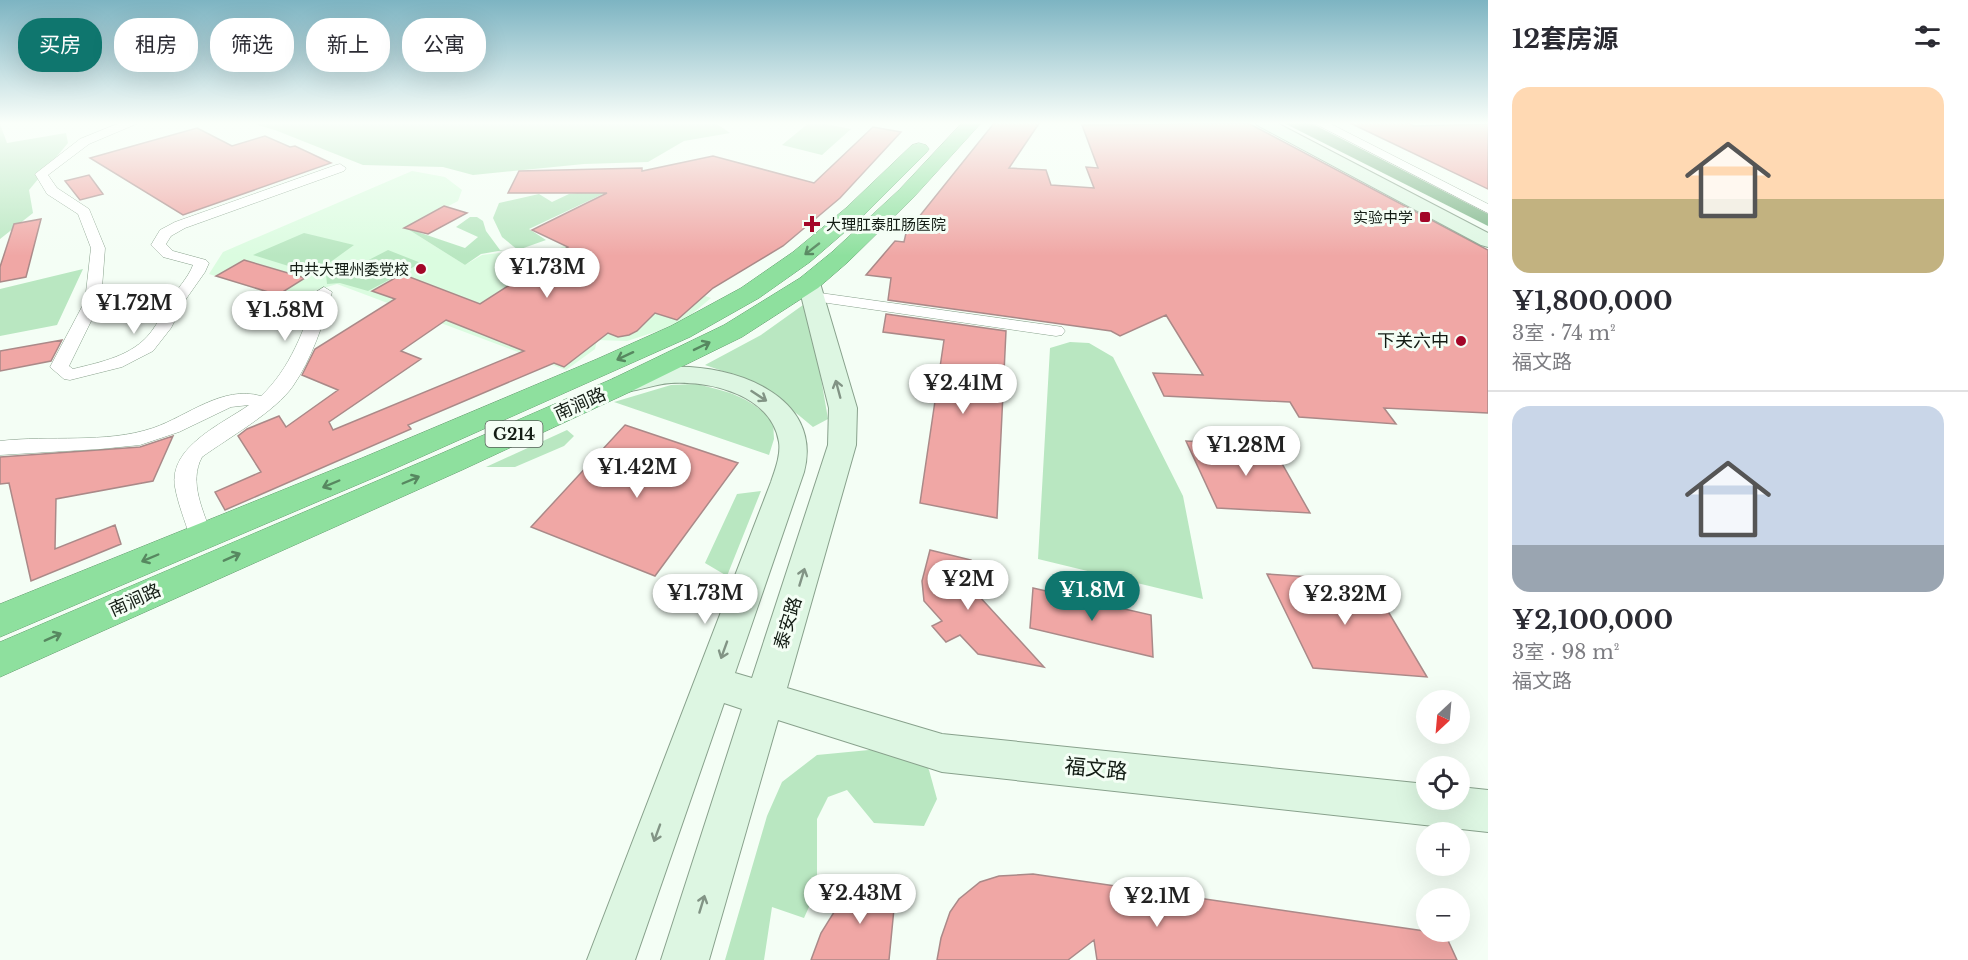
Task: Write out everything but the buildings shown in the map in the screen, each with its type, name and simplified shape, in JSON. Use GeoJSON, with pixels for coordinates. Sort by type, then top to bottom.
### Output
{"type":"FeatureCollection","features":[{"type":"Feature","properties":{"kind":"highway","name":"南涧路"},"geometry":{"type":"LineString","coordinates":[[0,621],[572,380],[708,317],[781,272],[813,249],[901,167]]}},
{"type":"Feature","properties":{"kind":"highway","name":"南涧路"},"geometry":{"type":"LineString","coordinates":[[0,660],[622,385],[811,290],[931,167]]}},
{"type":"Feature","properties":{"kind":"main road"},"geometry":{"type":"LineString","coordinates":[[1348,167],[1488,241]]}},
{"type":"Feature","properties":{"kind":"main road","name":"泰安路"},"geometry":{"type":"LineString","coordinates":[[685,960],[844,433],[843,408],[811,290]]}},
{"type":"Feature","properties":{"kind":"main road"},"geometry":{"type":"LineString","coordinates":[[611,960],[786,482],[793,448],[790,432],[782,416],[766,400],[731,382],[700,375],[681,375],[657,377],[622,385]]}},
{"type":"Feature","properties":{"kind":"main road","name":"福文路"},"geometry":{"type":"LineString","coordinates":[[712,683],[942,753],[1488,811]]}},
{"type":"Feature","properties":{"kind":"street"},"geometry":{"type":"LineString","coordinates":[[50,167],[41,174],[52,191],[84,212],[98,248],[93,301],[59,367],[70,375],[109,365],[135,355],[155,339],[183,292],[199,274],[201,263],[168,254],[158,245],[165,233],[180,225],[340,168]]}},
{"type":"Feature","properties":{"kind":"street"},"geometry":{"type":"LineString","coordinates":[[1406,167],[1488,209]]}},
{"type":"Feature","properties":{"kind":"street"},"geometry":{"type":"LineString","coordinates":[[811,290],[1056,331]]}},
{"type":"Feature","properties":{"kind":"street"},"geometry":{"type":"LineString","coordinates":[[201,537],[185,486],[186,468],[194,453],[265,404],[285,384],[315,324],[324,292]]}},
{"type":"Feature","properties":{"kind":"street"},"geometry":{"type":"LineString","coordinates":[[0,448],[35,443],[119,441],[158,433],[232,400],[255,399],[265,404]]}},
{"type":"Feature","properties":{"kind":"shaded area"},"geometry":{"type":"Polygon","coordinates":[[[0,167],[48,167],[29,190],[33,213],[0,239],[0,167]]]}},
{"type":"Feature","properties":{"kind":"shaded area"},"geometry":{"type":"Polygon","coordinates":[[[435,167],[556,167],[473,175],[435,167]]]}},
{"type":"Feature","properties":{"kind":"shaded area"},"geometry":{"type":"Polygon","coordinates":[[[1371,167],[1396,167],[1488,214],[1488,226],[1371,167]]]}},
{"type":"Feature","properties":{"kind":"shaded area","name":"中共大理州委党校"},"geometry":{"type":"Polygon","coordinates":[[[412,171],[445,177],[462,190],[458,201],[406,228],[465,265],[482,255],[499,253],[538,259],[564,246],[711,298],[680,324],[627,341],[597,340],[595,349],[566,370],[337,284],[287,299],[209,274],[223,252],[412,171]]]}},
{"type":"Feature","properties":{"kind":"shaded area"},"geometry":{"type":"Polygon","coordinates":[[[610,189],[616,196],[603,194],[529,229],[546,240],[518,250],[502,237],[493,218],[499,203],[539,194],[552,202],[569,194],[610,189]]]}},
{"type":"Feature","properties":{"kind":"shaded area"},"geometry":{"type":"Polygon","coordinates":[[[470,217],[477,217],[483,221],[486,231],[500,250],[504,250],[481,254],[465,265],[406,228],[465,248],[478,237],[456,227],[470,217]]]}},
{"type":"Feature","properties":{"kind":"shaded area"},"geometry":{"type":"Polygon","coordinates":[[[304,233],[354,245],[314,274],[253,255],[304,233]]]}},
{"type":"Feature","properties":{"kind":"shaded area"},"geometry":{"type":"Polygon","coordinates":[[[388,250],[421,263],[368,291],[340,283],[327,284],[326,275],[338,265],[359,265],[388,250]]]}},
{"type":"Feature","properties":{"kind":"shaded area"},"geometry":{"type":"Polygon","coordinates":[[[83,269],[57,325],[0,336],[0,289],[83,269]]]}},
{"type":"Feature","properties":{"kind":"shaded area"},"geometry":{"type":"Polygon","coordinates":[[[803,305],[816,349],[828,419],[813,427],[763,390],[705,365],[761,335],[803,305]]]}},
{"type":"Feature","properties":{"kind":"shaded area"},"geometry":{"type":"Polygon","coordinates":[[[1070,342],[1089,343],[1113,357],[1183,496],[1203,599],[1038,559],[1050,348],[1070,342]]]}},
{"type":"Feature","properties":{"kind":"shaded area"},"geometry":{"type":"Polygon","coordinates":[[[696,384],[747,400],[773,421],[774,439],[769,455],[614,402],[671,385],[696,384]]]}},
{"type":"Feature","properties":{"kind":"shaded area"},"geometry":{"type":"Polygon","coordinates":[[[567,430],[574,436],[564,446],[515,467],[486,467],[567,430]]]}},
{"type":"Feature","properties":{"kind":"shaded area"},"geometry":{"type":"Polygon","coordinates":[[[761,491],[727,576],[705,563],[737,494],[761,491]]]}},
{"type":"Feature","properties":{"kind":"shaded area"},"geometry":{"type":"Polygon","coordinates":[[[890,748],[918,753],[929,770],[937,799],[924,826],[874,823],[847,790],[828,797],[817,819],[817,889],[804,918],[772,907],[764,960],[725,960],[767,816],[782,782],[817,755],[890,748]]]}},
{"type":"Feature","properties":{"kind":"place","name":"实验中学"},"geometry":{"type":"Point","coordinates":[1425,217]}},
{"type":"Feature","properties":{"kind":"place","name":"大理肛泰肛肠医院"},"geometry":{"type":"Point","coordinates":[812,224]}},
{"type":"Feature","properties":{"kind":"place","name":"中共大理州委党校"},"geometry":{"type":"Point","coordinates":[421,269]}},
{"type":"Feature","properties":{"kind":"place","name":"下关六中"},"geometry":{"type":"Point","coordinates":[1461,341]}}]}
